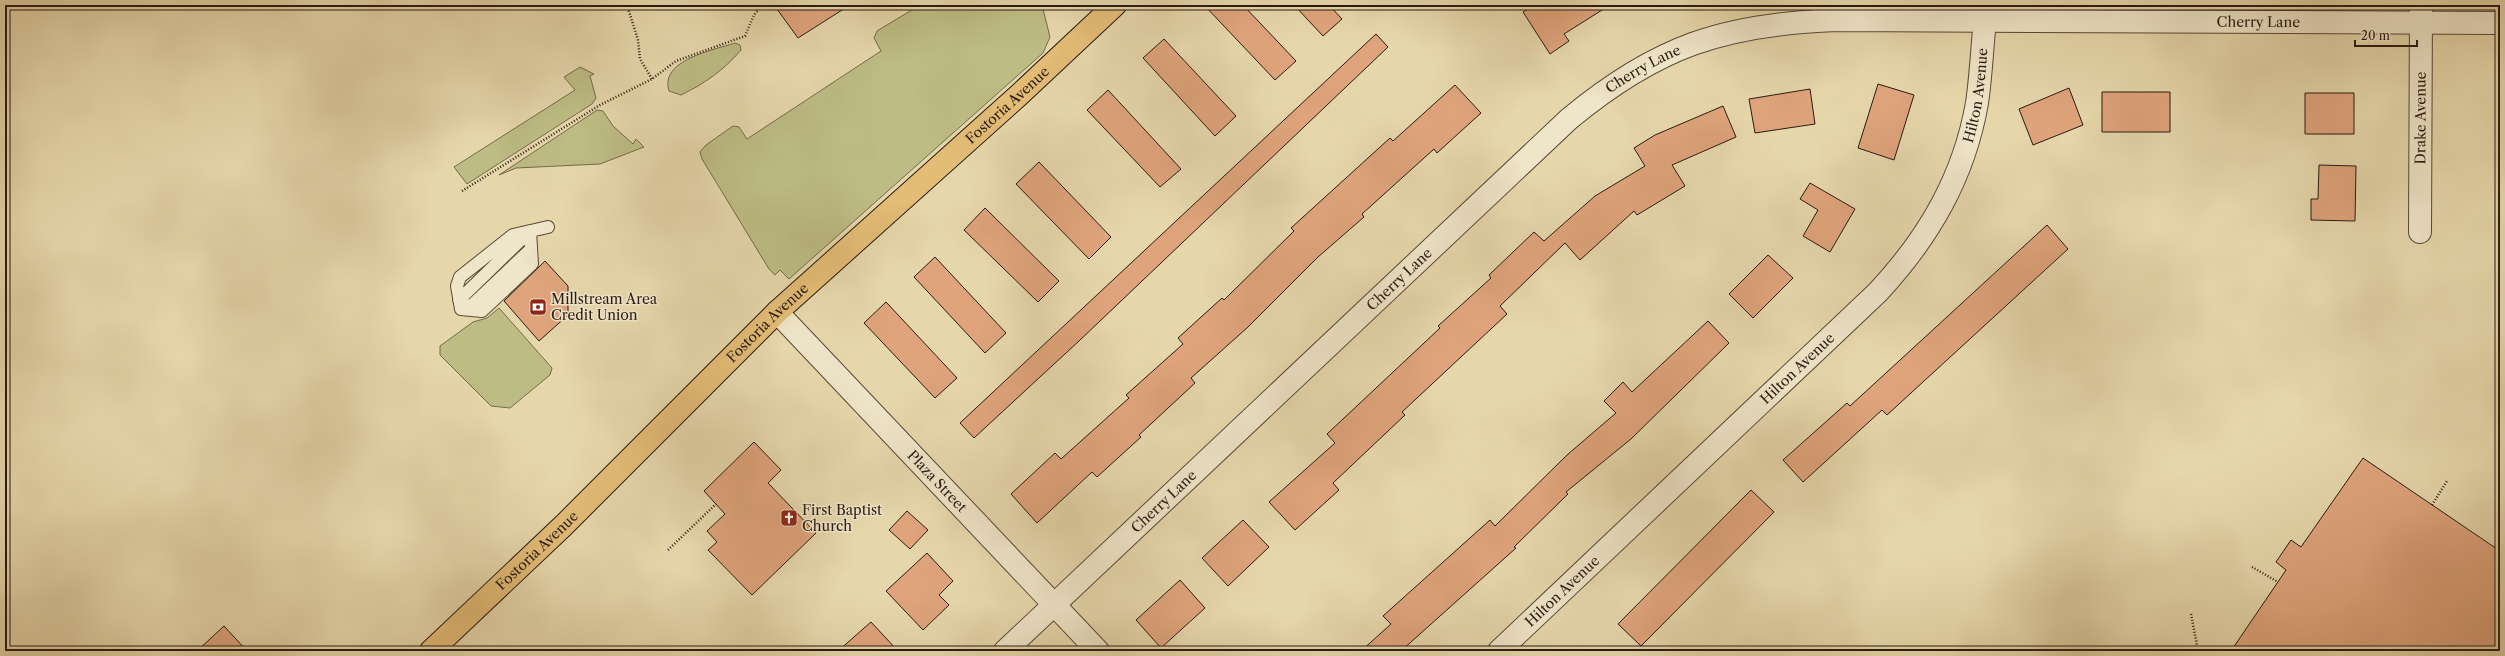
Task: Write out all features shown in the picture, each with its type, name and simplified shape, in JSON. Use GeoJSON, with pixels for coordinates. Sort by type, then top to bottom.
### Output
{"type":"FeatureCollection","features":[{"type":"Feature","properties":{"kind":"main road","name":"Fostoria Avenue"},"geometry":{"type":"LineString","coordinates":[[431,651],[563,526],[777,312],[1019,95],[1115,5]]}},
{"type":"Feature","properties":{"kind":"street","name":"Cherry Lane"},"geometry":{"type":"LineString","coordinates":[[1005,651],[1569,118],[1618,82],[1651,62],[1700,40],[1761,26],[1791,22],[1837,20],[1985,20],[2421,14],[2500,23]]}},
{"type":"Feature","properties":{"kind":"street","name":"Drake Avenue"},"geometry":{"type":"LineString","coordinates":[[2420,232],[2421,14]]}},
{"type":"Feature","properties":{"kind":"street","name":"Hilton Avenue"},"geometry":{"type":"LineString","coordinates":[[1498,651],[1878,292],[1919,245],[1947,198],[1962,162],[1977,102],[1985,20]]}},
{"type":"Feature","properties":{"kind":"street","name":"Plaza Street"},"geometry":{"type":"LineString","coordinates":[[777,312],[1098,651]]}},
{"type":"Feature","properties":{"kind":"lane"},"geometry":{"type":"LineString","coordinates":[[530,231],[531,250],[473,304],[460,304],[457,286],[460,277],[513,235],[530,231],[548,227]]}},
{"type":"Feature","properties":{"kind":"path"},"geometry":{"type":"LineString","coordinates":[[627,5],[638,40],[640,59],[652,79]]}},
{"type":"Feature","properties":{"kind":"path"},"geometry":{"type":"LineString","coordinates":[[462,191],[600,105],[652,79],[676,61],[745,36],[754,15],[762,5]]}},
{"type":"Feature","properties":{"kind":"path"},"geometry":{"type":"LineString","coordinates":[[2432,505],[2447,481]]}},
{"type":"Feature","properties":{"kind":"path"},"geometry":{"type":"LineString","coordinates":[[668,550],[716,504]]}},
{"type":"Feature","properties":{"kind":"path"},"geometry":{"type":"LineString","coordinates":[[2252,566],[2278,582]]}},
{"type":"Feature","properties":{"kind":"path"},"geometry":{"type":"LineString","coordinates":[[2191,614],[2198,651]]}},
{"type":"Feature","properties":{"kind":"shaded area"},"geometry":{"type":"Polygon","coordinates":[[[920,5],[1042,5],[1050,37],[1043,53],[789,279],[780,270],[775,275],[769,269],[702,159],[700,152],[706,145],[733,126],[739,127],[747,139],[881,51],[874,38],[877,31],[920,5]]]}},
{"type":"Feature","properties":{"kind":"shaded area"},"geometry":{"type":"Polygon","coordinates":[[[735,43],[740,45],[741,50],[728,64],[713,76],[681,95],[669,91],[668,80],[672,71],[680,64],[702,53],[735,43]]]}},
{"type":"Feature","properties":{"kind":"shaded area"},"geometry":{"type":"Polygon","coordinates":[[[580,67],[594,74],[590,76],[596,98],[592,104],[467,184],[454,167],[575,90],[564,77],[580,67]]]}},
{"type":"Feature","properties":{"kind":"shaded area"},"geometry":{"type":"Polygon","coordinates":[[[597,110],[603,111],[613,126],[633,144],[636,139],[644,147],[600,164],[516,168],[499,175],[597,110]]]}},
{"type":"Feature","properties":{"kind":"shaded area"},"geometry":{"type":"Polygon","coordinates":[[[499,308],[552,368],[550,375],[510,408],[491,406],[440,355],[440,346],[473,322],[487,318],[499,308]]]}},
{"type":"Feature","properties":{"kind":"building"},"geometry":{"type":"Polygon","coordinates":[[[774,5],[850,5],[798,38],[774,5]]]}},
{"type":"Feature","properties":{"kind":"building"},"geometry":{"type":"Polygon","coordinates":[[[1204,5],[1243,5],[1296,61],[1275,80],[1204,5]]]}},
{"type":"Feature","properties":{"kind":"building"},"geometry":{"type":"Polygon","coordinates":[[[1294,5],[1329,5],[1342,19],[1323,36],[1294,5]]]}},
{"type":"Feature","properties":{"kind":"building"},"geometry":{"type":"Polygon","coordinates":[[[1535,5],[1610,5],[1564,34],[1569,41],[1550,54],[1523,12],[1535,5]]]}},
{"type":"Feature","properties":{"kind":"building"},"geometry":{"type":"Polygon","coordinates":[[[1376,34],[1388,47],[1079,341],[974,438],[960,423],[1376,34]]]}},
{"type":"Feature","properties":{"kind":"building"},"geometry":{"type":"Polygon","coordinates":[[[1164,39],[1236,116],[1215,136],[1143,58],[1164,39]]]}},
{"type":"Feature","properties":{"kind":"building"},"geometry":{"type":"Polygon","coordinates":[[[1878,84],[1914,95],[1894,160],[1858,148],[1878,84]]]}},
{"type":"Feature","properties":{"kind":"building"},"geometry":{"type":"Polygon","coordinates":[[[1455,85],[1481,113],[1437,153],[1434,149],[1362,214],[1364,217],[1318,257],[1248,327],[1191,378],[1195,383],[1139,435],[1141,437],[1097,477],[1092,472],[1037,523],[1011,494],[1055,453],[1061,459],[1129,398],[1126,395],[1183,344],[1178,338],[1222,298],[1224,300],[1294,231],[1291,228],[1390,138],[1393,141],[1455,85]]]}},
{"type":"Feature","properties":{"kind":"building"},"geometry":{"type":"Polygon","coordinates":[[[2069,88],[2083,125],[2033,145],[2019,109],[2069,88]]]}},
{"type":"Feature","properties":{"kind":"building"},"geometry":{"type":"Polygon","coordinates":[[[1810,89],[1815,124],[1755,133],[1749,99],[1810,89]]]}},
{"type":"Feature","properties":{"kind":"building"},"geometry":{"type":"Polygon","coordinates":[[[1108,90],[1181,169],[1160,187],[1087,110],[1108,90]]]}},
{"type":"Feature","properties":{"kind":"building"},"geometry":{"type":"Polygon","coordinates":[[[2102,92],[2170,92],[2170,132],[2102,132],[2102,92]]]}},
{"type":"Feature","properties":{"kind":"building"},"geometry":{"type":"Polygon","coordinates":[[[2305,93],[2354,93],[2354,134],[2305,134],[2305,93]]]}},
{"type":"Feature","properties":{"kind":"building"},"geometry":{"type":"Polygon","coordinates":[[[1723,106],[1736,137],[1672,165],[1685,186],[1637,215],[1634,211],[1580,260],[1565,243],[1500,306],[1507,314],[1402,412],[1405,415],[1333,483],[1339,490],[1295,530],[1269,502],[1335,443],[1327,434],[1440,328],[1438,326],[1491,278],[1489,275],[1534,232],[1544,241],[1595,196],[1645,166],[1634,148],[1655,135],[1723,106]]]}},
{"type":"Feature","properties":{"kind":"building"},"geometry":{"type":"Polygon","coordinates":[[[1039,162],[1111,237],[1089,259],[1016,184],[1039,162]]]}},
{"type":"Feature","properties":{"kind":"building"},"geometry":{"type":"Polygon","coordinates":[[[2319,165],[2356,166],[2355,221],[2311,220],[2311,199],[2318,199],[2319,165]]]}},
{"type":"Feature","properties":{"kind":"building"},"geometry":{"type":"Polygon","coordinates":[[[1810,183],[1855,209],[1830,252],[1803,236],[1818,210],[1800,199],[1810,183]]]}},
{"type":"Feature","properties":{"kind":"building"},"geometry":{"type":"Polygon","coordinates":[[[985,208],[1059,281],[1038,302],[964,230],[985,208]]]}},
{"type":"Feature","properties":{"kind":"building"},"geometry":{"type":"Polygon","coordinates":[[[2047,225],[2068,249],[1887,415],[1882,410],[1803,482],[1783,460],[1847,403],[1850,406],[2047,225]]]}},
{"type":"Feature","properties":{"kind":"building"},"geometry":{"type":"Polygon","coordinates":[[[1768,255],[1793,278],[1753,318],[1729,294],[1768,255]]]}},
{"type":"Feature","properties":{"kind":"building"},"geometry":{"type":"Polygon","coordinates":[[[935,257],[1006,333],[985,353],[914,277],[935,257]]]}},
{"type":"Feature","properties":{"kind":"building","name":"Millstream Area Credit Union"},"geometry":{"type":"Polygon","coordinates":[[[545,261],[568,286],[568,315],[539,341],[504,301],[545,261]]]}},
{"type":"Feature","properties":{"kind":"building"},"geometry":{"type":"Polygon","coordinates":[[[886,302],[957,378],[935,398],[864,323],[886,302]]]}},
{"type":"Feature","properties":{"kind":"building"},"geometry":{"type":"Polygon","coordinates":[[[1708,321],[1729,343],[1631,439],[1566,492],[1568,494],[1514,547],[1516,548],[1401,651],[1361,651],[1391,624],[1383,616],[1490,520],[1495,526],[1567,455],[1616,413],[1604,401],[1623,382],[1632,392],[1708,321]]]}},
{"type":"Feature","properties":{"kind":"building","name":"First Baptist Church"},"geometry":{"type":"Polygon","coordinates":[[[754,442],[781,470],[768,483],[816,533],[752,595],[708,550],[717,542],[707,531],[725,514],[704,491],[754,442]]]}},
{"type":"Feature","properties":{"kind":"building"},"geometry":{"type":"Polygon","coordinates":[[[2363,458],[2500,551],[2500,651],[2231,651],[2286,570],[2276,562],[2291,540],[2301,547],[2363,458]]]}},
{"type":"Feature","properties":{"kind":"building"},"geometry":{"type":"Polygon","coordinates":[[[1751,490],[1774,512],[1641,646],[1618,624],[1751,490]]]}},
{"type":"Feature","properties":{"kind":"building"},"geometry":{"type":"Polygon","coordinates":[[[907,511],[928,530],[910,549],[889,530],[907,511]]]}},
{"type":"Feature","properties":{"kind":"building"},"geometry":{"type":"Polygon","coordinates":[[[1243,520],[1269,547],[1228,586],[1202,558],[1243,520]]]}},
{"type":"Feature","properties":{"kind":"building"},"geometry":{"type":"Polygon","coordinates":[[[927,553],[953,581],[939,595],[949,605],[923,630],[886,591],[927,553]]]}},
{"type":"Feature","properties":{"kind":"building"},"geometry":{"type":"Polygon","coordinates":[[[1180,580],[1205,608],[1161,648],[1136,620],[1180,580]]]}},
{"type":"Feature","properties":{"kind":"building"},"geometry":{"type":"Polygon","coordinates":[[[871,622],[898,651],[838,651],[871,622]]]}},
{"type":"Feature","properties":{"kind":"building"},"geometry":{"type":"Polygon","coordinates":[[[224,626],[247,651],[197,651],[224,626]]]}},
{"type":"Feature","properties":{"kind":"place","name":"Millstream Area Credit Union"},"geometry":{"type":"Point","coordinates":[538,307]}},
{"type":"Feature","properties":{"kind":"place","name":"First Baptist Church"},"geometry":{"type":"Point","coordinates":[789,518]}}]}
